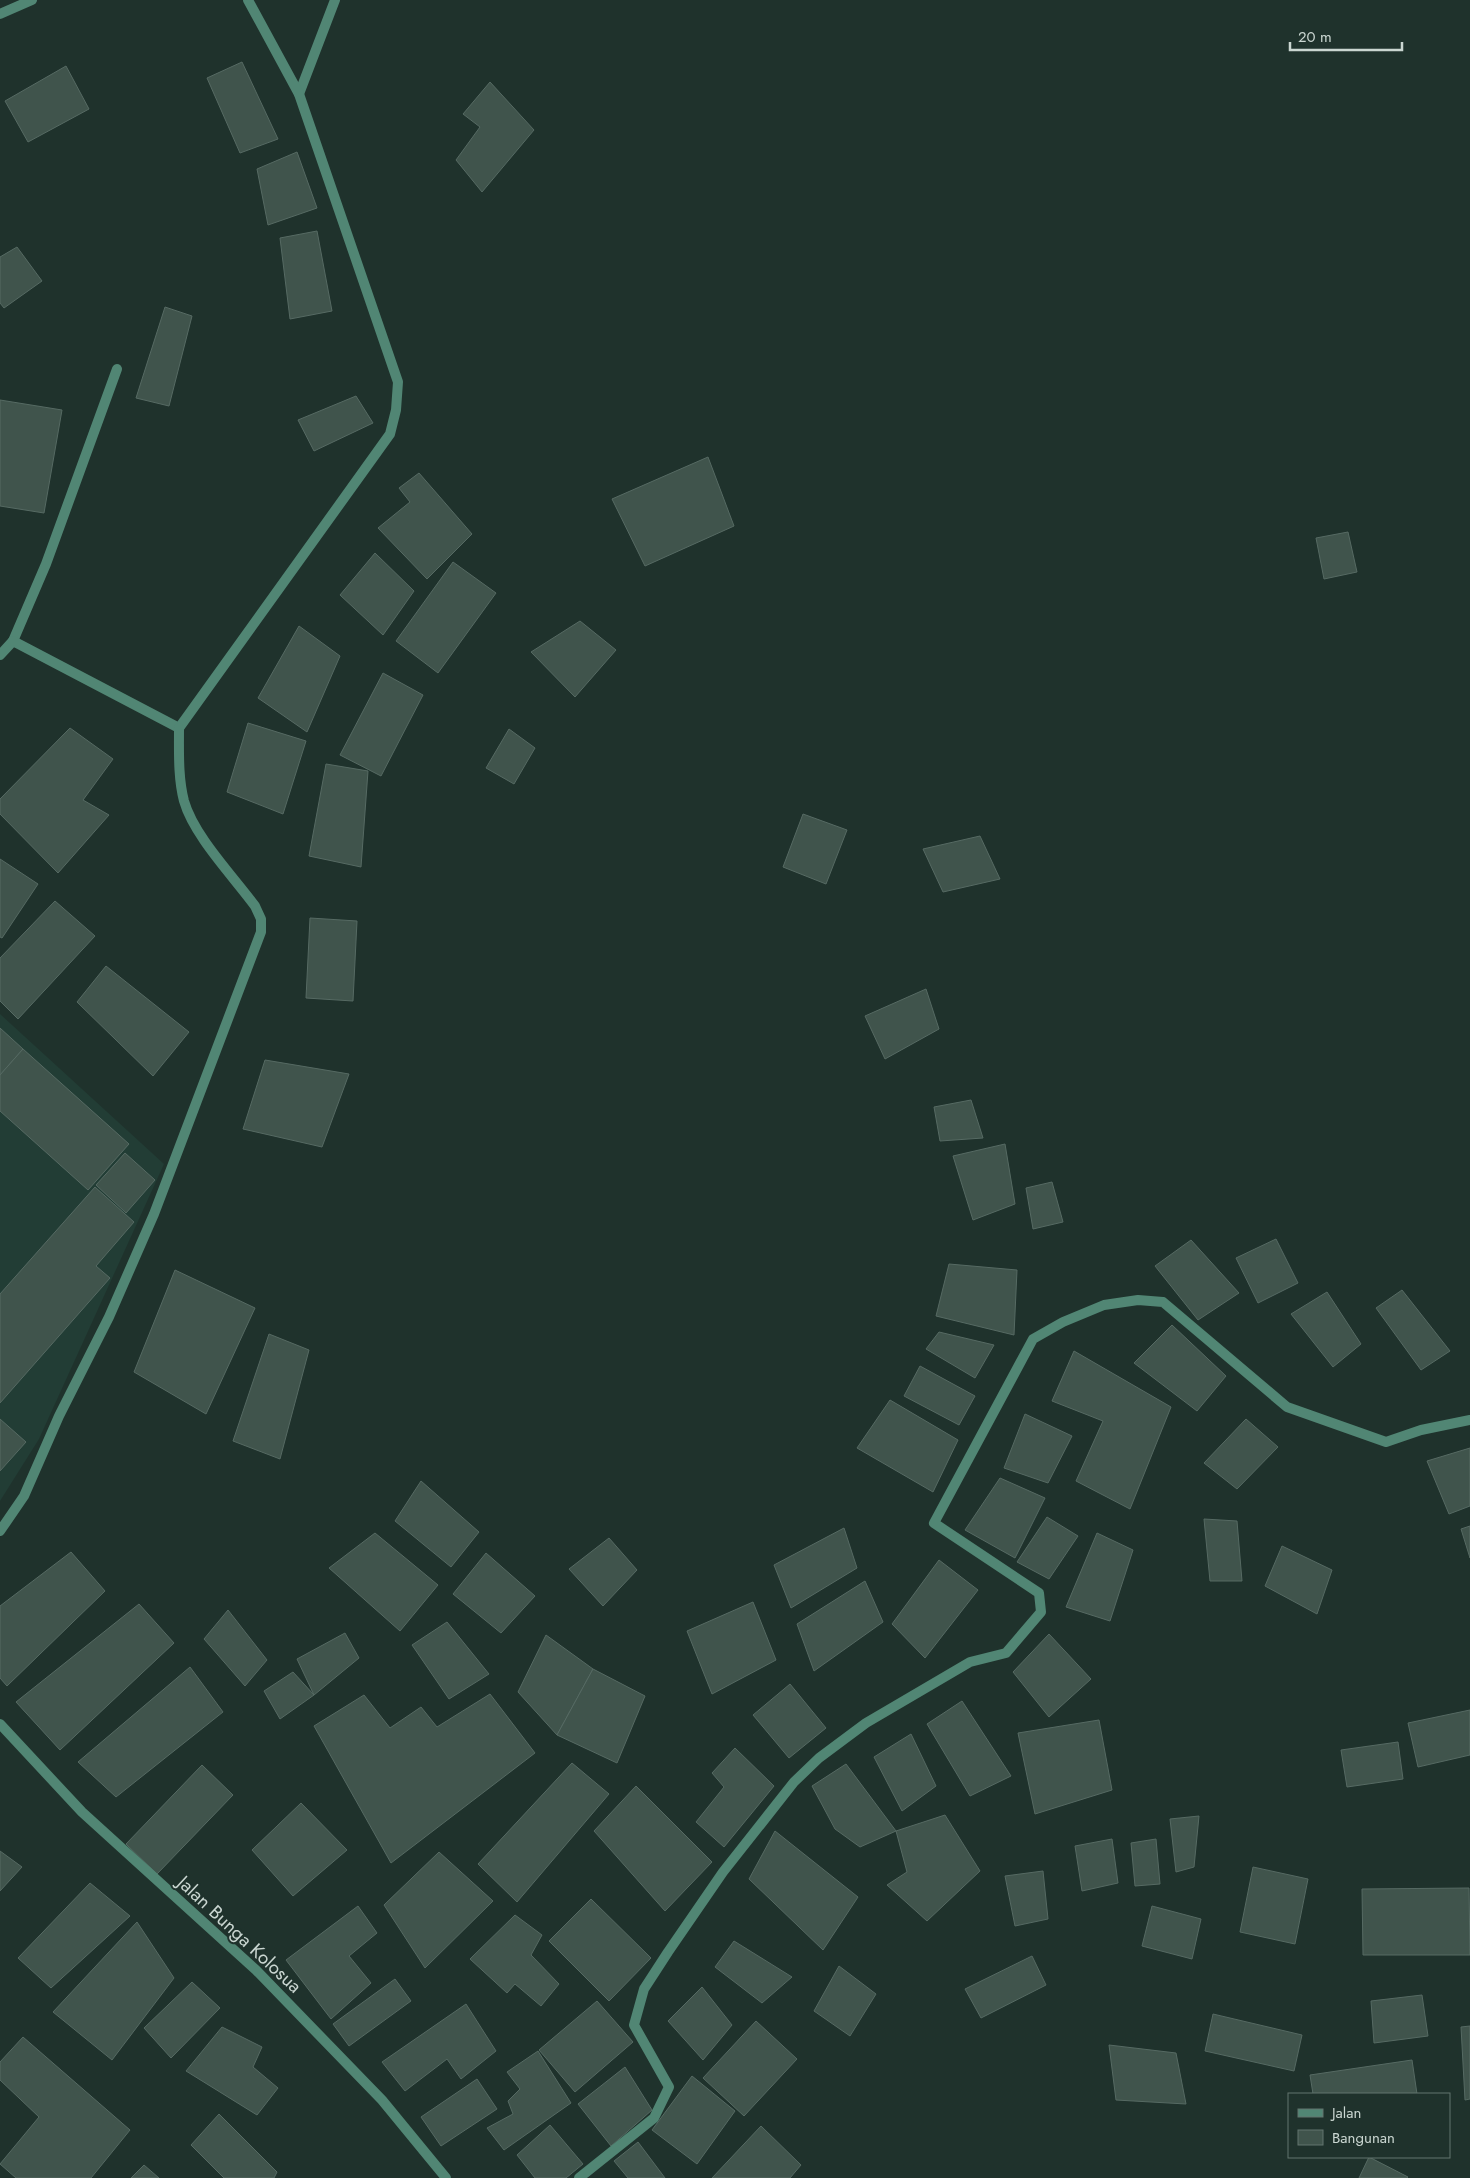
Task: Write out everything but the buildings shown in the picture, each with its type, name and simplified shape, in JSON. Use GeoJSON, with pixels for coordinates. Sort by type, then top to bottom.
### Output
{"type":"FeatureCollection","features":[{"type":"Feature","properties":{"kind":"street"},"geometry":{"type":"LineString","coordinates":[[0,14],[32,0]]}},
{"type":"Feature","properties":{"kind":"street"},"geometry":{"type":"LineString","coordinates":[[0,1531],[24,1496],[59,1416],[113,1308],[154,1214],[261,932],[261,920],[255,906],[192,824],[184,802],[180,781],[179,728],[390,434],[396,410],[398,382],[299,94],[248,0]]}},
{"type":"Feature","properties":{"kind":"street"},"geometry":{"type":"LineString","coordinates":[[299,94],[335,0]]}},
{"type":"Feature","properties":{"kind":"street"},"geometry":{"type":"LineString","coordinates":[[0,655],[13,641],[46,564],[117,370]]}},
{"type":"Feature","properties":{"kind":"street"},"geometry":{"type":"LineString","coordinates":[[13,641],[179,728]]}},
{"type":"Feature","properties":{"kind":"street"},"geometry":{"type":"LineString","coordinates":[[578,2178],[654,2118],[669,2087],[634,2025],[644,1989],[723,1872],[794,1782],[819,1758],[866,1724],[970,1662],[1006,1652],[1041,1612],[1039,1593],[934,1523],[1032,1339],[1063,1322],[1104,1305],[1138,1300],[1162,1302],[1287,1407],[1386,1442],[1421,1430],[1470,1420]]}},
{"type":"Feature","properties":{"kind":"street","name":"Jalan Bunga Kolosua"},"geometry":{"type":"LineString","coordinates":[[0,1724],[82,1812],[256,1970],[382,2100],[446,2178]]}},
{"type":"Feature","properties":{"kind":"shaded area"},"geometry":{"type":"Polygon","coordinates":[[[0,1014],[164,1164],[39,1439],[0,1501],[0,1014]]]}}]}
